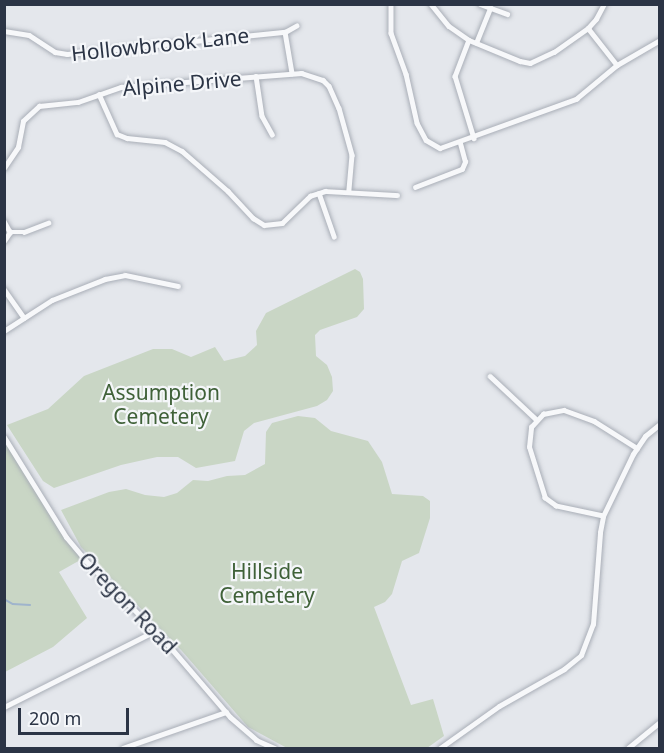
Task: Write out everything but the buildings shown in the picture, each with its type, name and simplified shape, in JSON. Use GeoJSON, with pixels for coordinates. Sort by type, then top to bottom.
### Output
{"type":"FeatureCollection","features":[{"type":"Feature","properties":{"kind":"street"},"geometry":{"type":"LineString","coordinates":[[391,4],[391,33],[406,74],[421,132],[434,146],[445,148],[576,99],[617,65],[660,40]]}},
{"type":"Feature","properties":{"kind":"street"},"geometry":{"type":"LineString","coordinates":[[431,4],[449,26],[469,40],[530,63],[554,52],[588,28],[597,19],[604,4]]}},
{"type":"Feature","properties":{"kind":"street"},"geometry":{"type":"LineString","coordinates":[[480,4],[507,14]]}},
{"type":"Feature","properties":{"kind":"street"},"geometry":{"type":"LineString","coordinates":[[476,44],[490,8]]}},
{"type":"Feature","properties":{"kind":"street"},"geometry":{"type":"LineString","coordinates":[[292,73],[285,32],[296,26]]}},
{"type":"Feature","properties":{"kind":"street"},"geometry":{"type":"LineString","coordinates":[[588,28],[617,65]]}},
{"type":"Feature","properties":{"kind":"street","name":"Hollowbrook Lane"},"geometry":{"type":"LineString","coordinates":[[4,31],[29,35],[55,52],[68,54],[285,32]]}},
{"type":"Feature","properties":{"kind":"street"},"geometry":{"type":"LineString","coordinates":[[469,40],[455,76],[474,138]]}},
{"type":"Feature","properties":{"kind":"street","name":"Alpine Drive"},"geometry":{"type":"LineString","coordinates":[[4,168],[18,147],[21,128],[30,112],[39,106],[78,102],[130,86],[292,73],[307,74],[326,83],[339,108],[350,145],[352,171],[349,190]]}},
{"type":"Feature","properties":{"kind":"street"},"geometry":{"type":"LineString","coordinates":[[256,76],[262,116],[272,134]]}},
{"type":"Feature","properties":{"kind":"street"},"geometry":{"type":"LineString","coordinates":[[99,94],[117,134],[127,138],[165,142],[182,151],[259,223],[272,225],[282,223],[303,202],[319,193],[349,190],[397,195]]}},
{"type":"Feature","properties":{"kind":"street"},"geometry":{"type":"LineString","coordinates":[[415,187],[462,169],[465,165],[459,143]]}},
{"type":"Feature","properties":{"kind":"street"},"geometry":{"type":"LineString","coordinates":[[319,193],[334,236]]}},
{"type":"Feature","properties":{"kind":"street"},"geometry":{"type":"LineString","coordinates":[[4,221],[10,232]]}},
{"type":"Feature","properties":{"kind":"street"},"geometry":{"type":"LineString","coordinates":[[10,232],[24,232],[48,223]]}},
{"type":"Feature","properties":{"kind":"street"},"geometry":{"type":"LineString","coordinates":[[4,241],[10,232]]}},
{"type":"Feature","properties":{"kind":"street"},"geometry":{"type":"LineString","coordinates":[[4,331],[67,292],[121,275],[178,286]]}},
{"type":"Feature","properties":{"kind":"street"},"geometry":{"type":"LineString","coordinates":[[4,289],[24,318]]}},
{"type":"Feature","properties":{"kind":"street"},"geometry":{"type":"LineString","coordinates":[[490,376],[536,419]]}},
{"type":"Feature","properties":{"kind":"street"},"geometry":{"type":"LineString","coordinates":[[603,516],[556,506],[545,498],[528,447],[528,433],[536,419],[548,412],[564,410],[594,421],[637,448]]}},
{"type":"Feature","properties":{"kind":"street"},"geometry":{"type":"LineString","coordinates":[[440,748],[499,706],[564,669],[581,655],[593,624],[603,516],[637,448],[645,436],[660,424]]}},
{"type":"Feature","properties":{"kind":"street","name":"Oregon Road"},"geometry":{"type":"LineString","coordinates":[[4,437],[71,544],[155,631],[226,712],[248,734],[273,748]]}},
{"type":"Feature","properties":{"kind":"street"},"geometry":{"type":"LineString","coordinates":[[4,707],[155,631]]}},
{"type":"Feature","properties":{"kind":"street"},"geometry":{"type":"LineString","coordinates":[[123,748],[226,712]]}},
{"type":"Feature","properties":{"kind":"street"},"geometry":{"type":"LineString","coordinates":[[628,748],[660,722]]}},
{"type":"Feature","properties":{"kind":"green space","name":"Assumption Cemetery"},"geometry":{"type":"Polygon","coordinates":[[[355,269],[360,272],[363,279],[364,309],[357,317],[320,330],[315,335],[316,356],[327,365],[332,377],[333,391],[327,400],[317,406],[254,423],[244,431],[235,461],[196,468],[178,457],[157,457],[121,465],[54,488],[43,481],[7,425],[48,409],[84,376],[153,349],[172,349],[191,357],[215,347],[224,361],[245,356],[257,345],[256,331],[266,313],[355,269]]]}},
{"type":"Feature","properties":{"kind":"green space","name":"Hillside Cemetery"},"geometry":{"type":"Polygon","coordinates":[[[298,416],[315,418],[331,431],[368,441],[382,462],[392,494],[423,496],[430,501],[430,518],[419,553],[402,561],[392,594],[385,602],[374,607],[411,705],[433,699],[444,736],[427,748],[287,748],[248,727],[182,651],[81,547],[61,510],[109,492],[126,489],[145,495],[164,497],[177,493],[193,480],[208,481],[227,476],[245,475],[265,464],[266,432],[272,423],[298,416]]]}},
{"type":"Feature","properties":{"kind":"green space"},"geometry":{"type":"Polygon","coordinates":[[[5,437],[82,559],[59,572],[87,618],[53,647],[5,672],[5,437]]]}},
{"type":"Feature","properties":{"kind":"waterway"},"geometry":{"type":"LineString","coordinates":[[4,599],[13,604],[30,605]]}}]}
